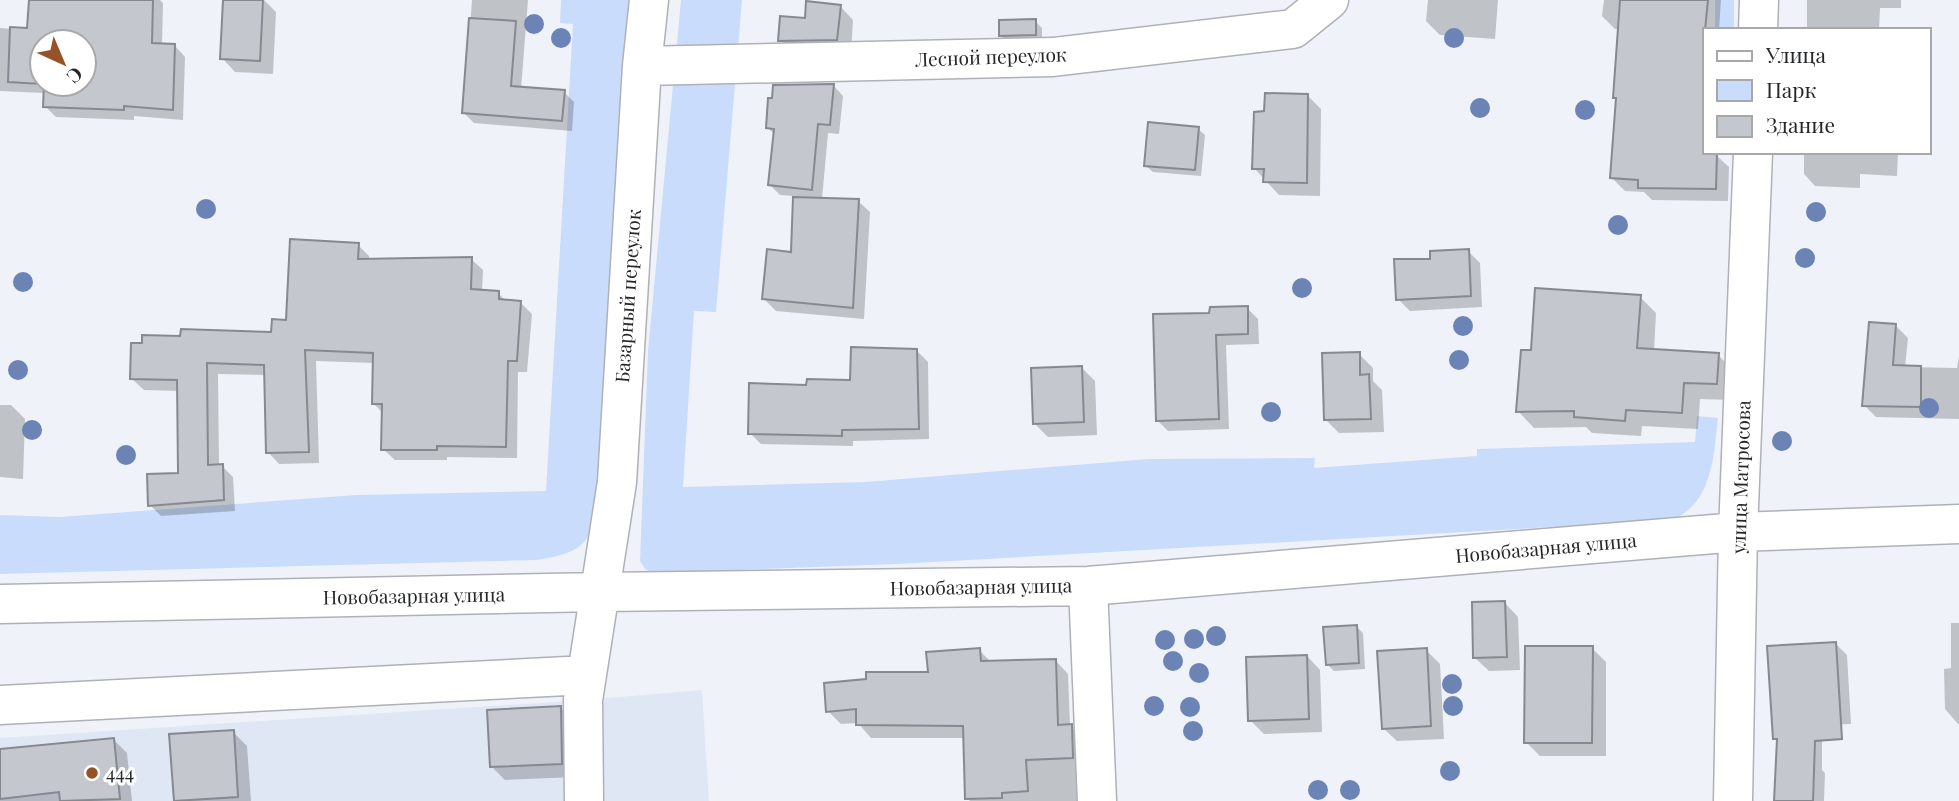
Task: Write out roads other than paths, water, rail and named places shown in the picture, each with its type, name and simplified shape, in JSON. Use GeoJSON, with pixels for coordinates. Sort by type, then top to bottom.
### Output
{"type":"FeatureCollection","features":[{"type":"Feature","properties":{"kind":"street","name":"Базарный переулок"},"geometry":{"type":"LineString","coordinates":[[584,801],[583,700],[617,482],[642,66],[649,0]]}},
{"type":"Feature","properties":{"kind":"street","name":"Лесной переулок"},"geometry":{"type":"LineString","coordinates":[[642,66],[1053,57],[1293,29],[1329,0]]}},
{"type":"Feature","properties":{"kind":"street"},"geometry":{"type":"LineString","coordinates":[[1758,28],[1759,0]]}},
{"type":"Feature","properties":{"kind":"street","name":"улица Матросова"},"geometry":{"type":"LineString","coordinates":[[1733,801],[1738,532],[1753,154]]}},
{"type":"Feature","properties":{"kind":"street","name":"Новобазарная улица"},"geometry":{"type":"LineString","coordinates":[[0,604],[1088,586],[1738,532],[1959,524]]}},
{"type":"Feature","properties":{"kind":"street"},"geometry":{"type":"LineString","coordinates":[[1088,586],[1097,801]]}},
{"type":"Feature","properties":{"kind":"street"},"geometry":{"type":"LineString","coordinates":[[0,705],[587,675]]}},
{"type":"Feature","properties":{"kind":"place","name":"444"},"geometry":{"type":"Point","coordinates":[92,773]}}]}
